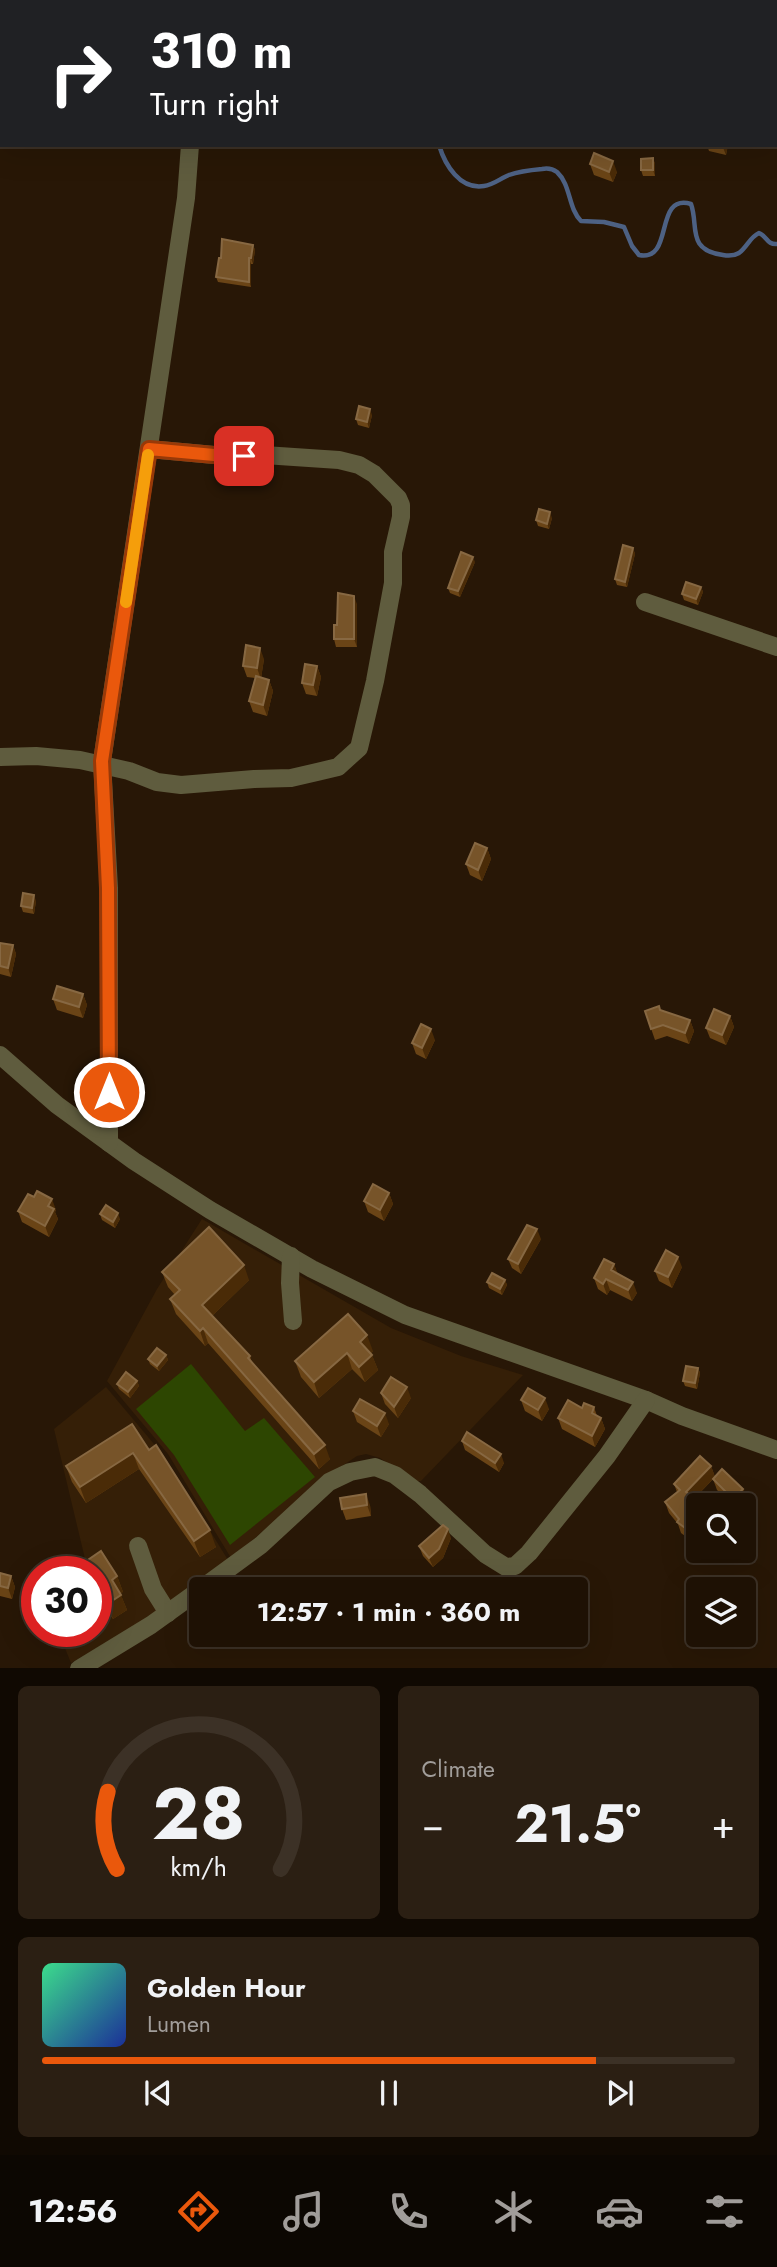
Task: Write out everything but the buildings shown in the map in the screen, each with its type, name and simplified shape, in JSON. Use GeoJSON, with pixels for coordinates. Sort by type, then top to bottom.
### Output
{"type":"FeatureCollection","features":[{"type":"Feature","properties":{"kind":"street"},"geometry":{"type":"LineString","coordinates":[[109,1143],[108,888],[102,765],[186,198],[190,147]]}},
{"type":"Feature","properties":{"kind":"street"},"geometry":{"type":"LineString","coordinates":[[0,757],[36,756],[102,765],[129,771],[157,782],[181,785],[291,778],[338,767],[359,748],[375,681],[393,583],[393,552],[401,505],[388,487],[366,470],[339,460],[264,455],[225,456],[149,449]]}},
{"type":"Feature","properties":{"kind":"street"},"geometry":{"type":"LineString","coordinates":[[645,602],[777,647]]}},
{"type":"Feature","properties":{"kind":"street"},"geometry":{"type":"LineString","coordinates":[[0,1055],[57,1105],[109,1143],[210,1210],[344,1286],[405,1315],[646,1400],[682,1416],[777,1450]]}},
{"type":"Feature","properties":{"kind":"street"},"geometry":{"type":"LineString","coordinates":[[291,1256],[293,1321]]}},
{"type":"Feature","properties":{"kind":"street"},"geometry":{"type":"LineString","coordinates":[[217,1577],[261,1545],[329,1482],[350,1472],[375,1467],[395,1475],[420,1494],[485,1554],[506,1567],[515,1566],[529,1553],[607,1456],[646,1400]]}},
{"type":"Feature","properties":{"kind":"street"},"geometry":{"type":"LineString","coordinates":[[138,1546],[153,1589],[168,1613]]}},
{"type":"Feature","properties":{"kind":"street"},"geometry":{"type":"LineString","coordinates":[[79,1668],[189,1598]]}},
{"type":"Feature","properties":{"kind":"shaded area"},"geometry":{"type":"Polygon","coordinates":[[[202,1219],[391,1328],[461,1356],[523,1375],[421,1481],[415,1481],[380,1458],[366,1454],[357,1456],[336,1470],[231,1558],[168,1454],[107,1381],[157,1289],[202,1219]]]}},
{"type":"Feature","properties":{"kind":"shaded area"},"geometry":{"type":"Polygon","coordinates":[[[106,1387],[164,1456],[228,1560],[205,1577],[189,1577],[189,1589],[156,1614],[112,1639],[112,1556],[84,1556],[54,1429],[106,1387]]]}},
{"type":"Feature","properties":{"kind":"shaded area"},"geometry":{"type":"Polygon","coordinates":[[[64,1647],[99,1647],[71,1663],[64,1647]]]}},
{"type":"Feature","properties":{"kind":"green space"},"geometry":{"type":"Polygon","coordinates":[[[191,1364],[245,1431],[264,1418],[315,1477],[230,1545],[174,1455],[136,1409],[191,1364]]]}},
{"type":"Feature","properties":{"kind":"waterway"},"geometry":{"type":"LineString","coordinates":[[440,147],[455,175],[475,186],[487,185],[521,172],[552,169],[562,177],[581,221],[604,222],[624,227],[639,255],[650,254],[657,248],[667,217],[679,203],[691,204],[696,236],[704,248],[711,252],[727,256],[737,254],[759,233],[771,243],[777,244]]}},
{"type":"Feature","properties":{"kind":"slow traffic"},"geometry":{"type":"LineString","coordinates":[[126,602],[148,455]]}},
{"type":"Feature","properties":{"kind":"route"},"geometry":{"type":"LineString","coordinates":[[109,1092],[108,888],[102,761],[149,449],[244,456]]}}]}
